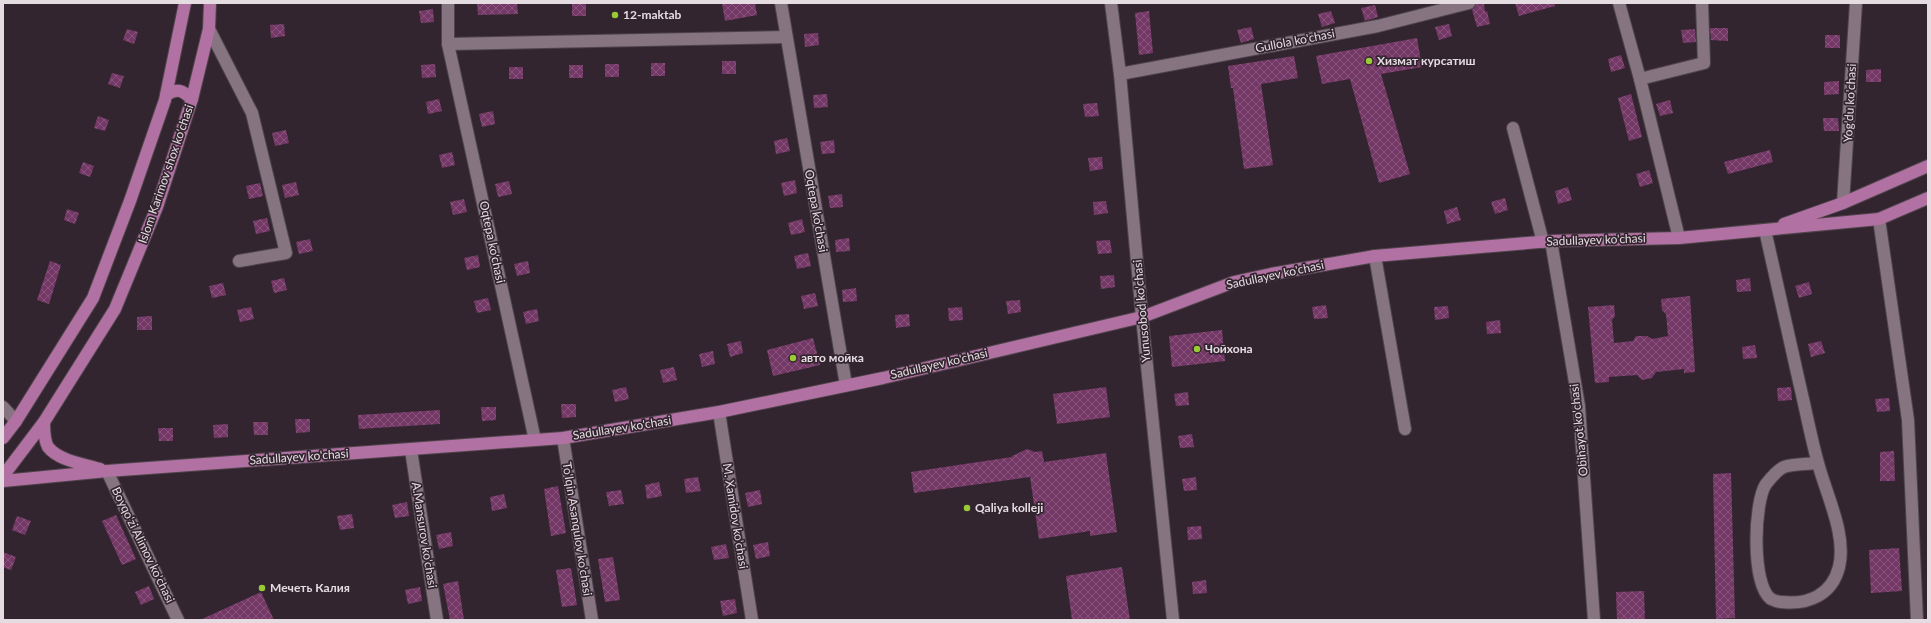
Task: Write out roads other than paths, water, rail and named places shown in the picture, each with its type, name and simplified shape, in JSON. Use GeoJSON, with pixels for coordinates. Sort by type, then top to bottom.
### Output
{"type":"FeatureCollection","features":[{"type":"Feature","properties":{"kind":"main road","name":"Islom Karimov shox ko'chasi"},"geometry":{"type":"LineString","coordinates":[[3,438],[16,421],[93,298],[130,201],[166,95],[185,3]]}},
{"type":"Feature","properties":{"kind":"main road","name":"Islom Karimov shox ko'chasi"},"geometry":{"type":"LineString","coordinates":[[3,476],[44,422],[115,309],[157,207],[192,99],[209,29],[210,3]]}},
{"type":"Feature","properties":{"kind":"main road"},"geometry":{"type":"LineString","coordinates":[[166,95],[176,90],[181,90],[192,99]]}},
{"type":"Feature","properties":{"kind":"main road","name":"Sadullayev ko'chasi"},"geometry":{"type":"LineString","coordinates":[[1765,230],[1844,203],[1928,166]]}},
{"type":"Feature","properties":{"kind":"main road","name":"Sadullayev ko'chasi"},"geometry":{"type":"LineString","coordinates":[[3,481],[107,471],[563,438],[719,412],[846,385],[1142,317],[1234,282],[1375,256],[1547,241],[1679,238],[1879,219],[1928,198]]}},
{"type":"Feature","properties":{"kind":"main road","name":"Sadullayev ko'chasi"},"geometry":{"type":"LineString","coordinates":[[44,422],[44,434],[48,446],[59,456],[107,471]]}},
{"type":"Feature","properties":{"kind":"street","name":"Oqtepa ko'chasi"},"geometry":{"type":"LineString","coordinates":[[448,3],[448,44],[535,440]]}},
{"type":"Feature","properties":{"kind":"street","name":"Oqtepa ko'chasi"},"geometry":{"type":"LineString","coordinates":[[781,3],[846,385]]}},
{"type":"Feature","properties":{"kind":"street","name":"Yunusobod ko'chasi"},"geometry":{"type":"LineString","coordinates":[[1111,3],[1120,74],[1172,620]]}},
{"type":"Feature","properties":{"kind":"street","name":"Gullola ko'chasi"},"geometry":{"type":"LineString","coordinates":[[1120,74],[1378,26],[1469,3]]}},
{"type":"Feature","properties":{"kind":"street"},"geometry":{"type":"LineString","coordinates":[[1619,3],[1640,79],[1679,238]]}},
{"type":"Feature","properties":{"kind":"street"},"geometry":{"type":"LineString","coordinates":[[1640,79],[1704,63],[1702,3]]}},
{"type":"Feature","properties":{"kind":"street","name":"Yog'du ko'chasi"},"geometry":{"type":"LineString","coordinates":[[1844,203],[1856,3]]}},
{"type":"Feature","properties":{"kind":"street"},"geometry":{"type":"LineString","coordinates":[[209,29],[252,113],[286,253],[239,261]]}},
{"type":"Feature","properties":{"kind":"street"},"geometry":{"type":"LineString","coordinates":[[448,44],[786,37]]}},
{"type":"Feature","properties":{"kind":"street","name":"Obihayot ko'chasi"},"geometry":{"type":"LineString","coordinates":[[1512,128],[1547,241],[1578,406],[1594,620]]}},
{"type":"Feature","properties":{"kind":"street"},"geometry":{"type":"LineString","coordinates":[[1879,219],[1908,420],[1918,620]]}},
{"type":"Feature","properties":{"kind":"street"},"geometry":{"type":"LineString","coordinates":[[1765,230],[1812,439],[1838,527],[1840,551],[1839,568],[1832,584],[1820,595],[1808,602],[1780,602],[1770,598],[1764,590],[1759,578],[1756,542],[1760,503],[1766,484],[1784,467],[1818,463]]}},
{"type":"Feature","properties":{"kind":"street"},"geometry":{"type":"LineString","coordinates":[[1375,256],[1405,429]]}},
{"type":"Feature","properties":{"kind":"street"},"geometry":{"type":"LineString","coordinates":[[3,407],[16,421]]}},
{"type":"Feature","properties":{"kind":"street","name":"M. Xamidov ko'chasi"},"geometry":{"type":"LineString","coordinates":[[719,412],[752,620]]}},
{"type":"Feature","properties":{"kind":"street","name":"To'lqin Asanqulov ko'chasi"},"geometry":{"type":"LineString","coordinates":[[563,438],[592,620]]}},
{"type":"Feature","properties":{"kind":"street","name":"A.Mansurov ko'chasi"},"geometry":{"type":"LineString","coordinates":[[411,450],[437,620]]}},
{"type":"Feature","properties":{"kind":"street","name":"Boyqo'zi Alimov ko'chasi"},"geometry":{"type":"LineString","coordinates":[[107,471],[178,620]]}},
{"type":"Feature","properties":{"kind":"place","name":"12-maktab"},"geometry":{"type":"Point","coordinates":[615,15]}},
{"type":"Feature","properties":{"kind":"place","name":"Хизмат курсатиш"},"geometry":{"type":"Point","coordinates":[1369,61]}},
{"type":"Feature","properties":{"kind":"place","name":"Чойхона"},"geometry":{"type":"Point","coordinates":[1197,349]}},
{"type":"Feature","properties":{"kind":"place","name":"авто мойка"},"geometry":{"type":"Point","coordinates":[793,358]}},
{"type":"Feature","properties":{"kind":"place","name":"Qaliya kolleji"},"geometry":{"type":"Point","coordinates":[967,508]}},
{"type":"Feature","properties":{"kind":"place","name":"Мечеть Калия"},"geometry":{"type":"Point","coordinates":[262,588]}}]}
